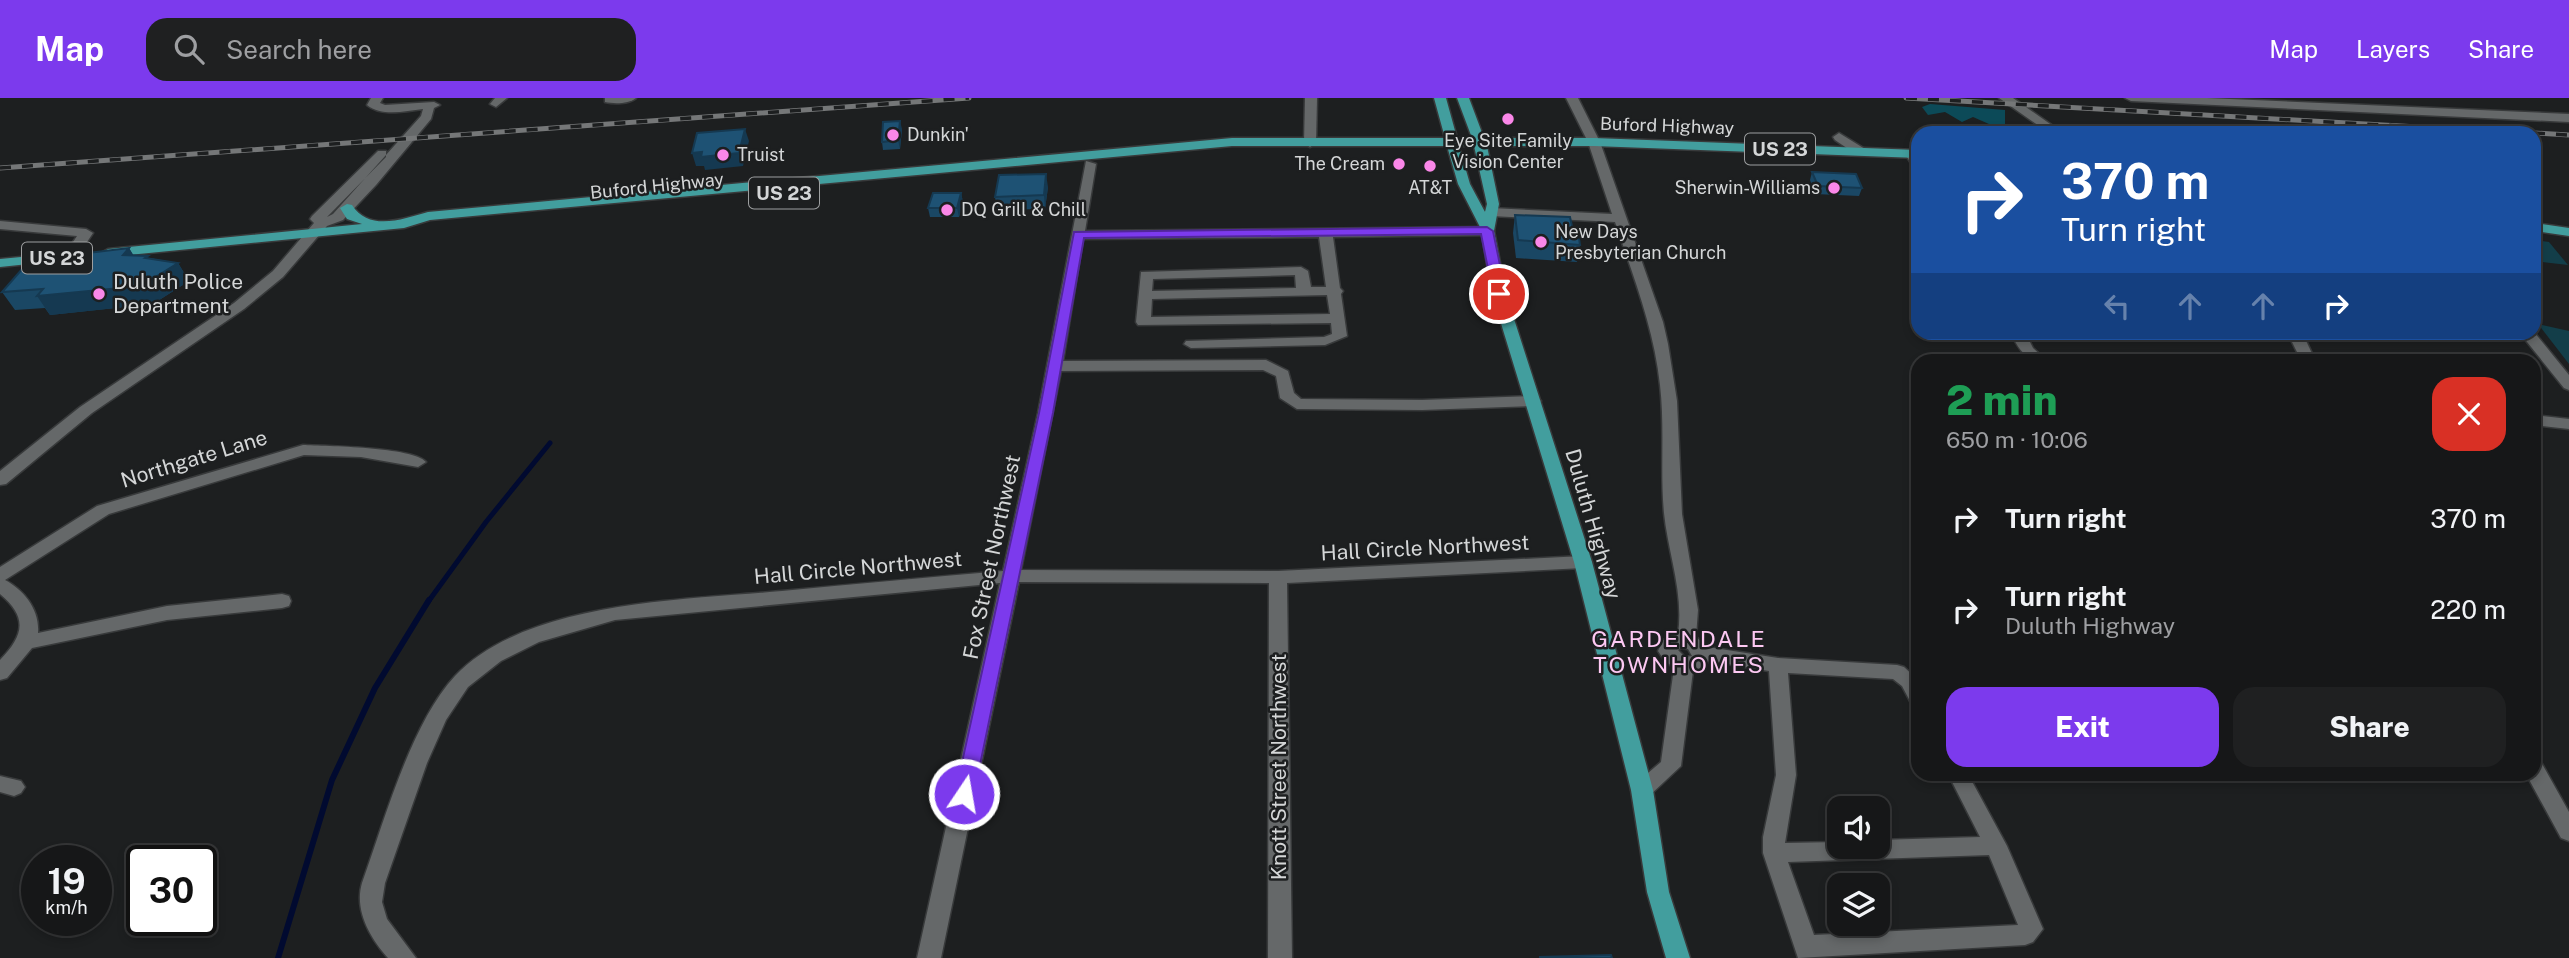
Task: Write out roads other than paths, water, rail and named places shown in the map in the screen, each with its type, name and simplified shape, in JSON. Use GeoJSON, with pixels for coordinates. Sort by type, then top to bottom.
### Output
{"type":"FeatureCollection","features":[{"type":"Feature","properties":{"kind":"main road","name":"Duluth Highway"},"geometry":{"type":"LineString","coordinates":[[1440,98],[1455,142],[1464,184],[1487,229],[1501,301],[1583,562],[1642,790],[1658,892],[1678,958]]}},
{"type":"Feature","properties":{"kind":"main road","name":"Duluth Highway"},"geometry":{"type":"LineString","coordinates":[[1463,98],[1490,186],[1491,212],[1487,229]]}},
{"type":"Feature","properties":{"kind":"main road","name":"Buford Highway"},"geometry":{"type":"LineString","coordinates":[[404,224],[419,228],[1001,172],[1231,142],[1594,142],[1861,152],[1911,157]]}},
{"type":"Feature","properties":{"kind":"main road","name":"Buford Highway"},"geometry":{"type":"LineString","coordinates":[[0,263],[318,228],[379,227],[404,224],[428,216],[868,174],[1237,151],[1247,144]]}},
{"type":"Feature","properties":{"kind":"main road"},"geometry":{"type":"LineString","coordinates":[[790,192],[800,186],[852,180],[868,174]]}},
{"type":"Feature","properties":{"kind":"main road"},"geometry":{"type":"LineString","coordinates":[[625,208],[667,198],[675,193]]}},
{"type":"Feature","properties":{"kind":"main road"},"geometry":{"type":"LineString","coordinates":[[347,208],[352,216],[379,227]]}},
{"type":"Feature","properties":{"kind":"main road"},"geometry":{"type":"LineString","coordinates":[[2541,228],[2569,232]]}},
{"type":"Feature","properties":{"kind":"street"},"geometry":{"type":"LineString","coordinates":[[377,98],[373,105],[384,109],[434,104]]}},
{"type":"Feature","properties":{"kind":"street"},"geometry":{"type":"LineString","coordinates":[[609,100],[630,98]]}},
{"type":"Feature","properties":{"kind":"street"},"geometry":{"type":"LineString","coordinates":[[1310,143],[1311,98]]}},
{"type":"Feature","properties":{"kind":"street"},"geometry":{"type":"LineString","coordinates":[[1572,98],[1594,142],[1656,322],[1663,351],[1670,410],[1668,454],[1673,518],[1690,622],[1686,641],[1698,647],[1693,659],[1671,766],[1642,790]]}},
{"type":"Feature","properties":{"kind":"street"},"geometry":{"type":"LineString","coordinates":[[2005,98],[2047,126]]}},
{"type":"Feature","properties":{"kind":"street"},"geometry":{"type":"LineString","coordinates":[[2131,98],[2569,118]]}},
{"type":"Feature","properties":{"kind":"street"},"geometry":{"type":"LineString","coordinates":[[0,480],[86,410],[239,306],[278,274],[318,228],[338,217],[347,208],[427,117],[434,104]]}},
{"type":"Feature","properties":{"kind":"street"},"geometry":{"type":"LineString","coordinates":[[318,228],[317,219],[328,207],[416,116],[434,104]]}},
{"type":"Feature","properties":{"kind":"street"},"geometry":{"type":"LineString","coordinates":[[1839,137],[1861,152]]}},
{"type":"Feature","properties":{"kind":"street","name":"Fox Street Northwest"},"geometry":{"type":"LineString","coordinates":[[929,958],[1012,576],[1094,158]]}},
{"type":"Feature","properties":{"kind":"street"},"geometry":{"type":"LineString","coordinates":[[1491,212],[1619,218]]}},
{"type":"Feature","properties":{"kind":"street"},"geometry":{"type":"LineString","coordinates":[[0,225],[86,233],[70,257]]}},
{"type":"Feature","properties":{"kind":"street"},"geometry":{"type":"LineString","coordinates":[[1078,235],[1487,229]]}},
{"type":"Feature","properties":{"kind":"street"},"geometry":{"type":"LineString","coordinates":[[1191,344],[1325,341],[1340,336],[1336,290],[1325,231]]}},
{"type":"Feature","properties":{"kind":"street"},"geometry":{"type":"LineString","coordinates":[[1336,290],[1145,295],[1143,322],[1339,318]]}},
{"type":"Feature","properties":{"kind":"street"},"geometry":{"type":"LineString","coordinates":[[1210,321],[1210,343]]}},
{"type":"Feature","properties":{"kind":"street"},"geometry":{"type":"LineString","coordinates":[[2532,340],[2569,385]]}},
{"type":"Feature","properties":{"kind":"street"},"geometry":{"type":"LineString","coordinates":[[1055,366],[1266,365],[1283,374],[1286,395],[1297,404],[1422,405],[1533,401]]}},
{"type":"Feature","properties":{"kind":"street"},"geometry":{"type":"LineString","coordinates":[[2541,421],[2569,425]]}},
{"type":"Feature","properties":{"kind":"street","name":"Northgate Lane"},"geometry":{"type":"LineString","coordinates":[[0,575],[103,510],[303,450],[361,452],[418,462]]}},
{"type":"Feature","properties":{"kind":"street","name":"Hall Circle Northwest"},"geometry":{"type":"LineString","coordinates":[[404,958],[374,918],[371,895],[400,808],[438,715],[461,682],[502,651],[561,626],[615,613],[1012,576],[1278,577],[1583,562]]}},
{"type":"Feature","properties":{"kind":"street","name":"Knott Street Northwest"},"geometry":{"type":"LineString","coordinates":[[1278,577],[1280,958]]}},
{"type":"Feature","properties":{"kind":"street"},"geometry":{"type":"LineString","coordinates":[[0,585],[12,591],[24,604],[28,621],[27,642]]}},
{"type":"Feature","properties":{"kind":"street"},"geometry":{"type":"LineString","coordinates":[[0,673],[27,642],[167,613],[282,601]]}},
{"type":"Feature","properties":{"kind":"street"},"geometry":{"type":"LineString","coordinates":[[1693,659],[1897,672],[1911,685]]}},
{"type":"Feature","properties":{"kind":"street"},"geometry":{"type":"LineString","coordinates":[[1778,665],[1786,775],[1774,853],[1808,952],[2025,935],[2031,929],[1996,846],[1962,781]]}},
{"type":"Feature","properties":{"kind":"street"},"geometry":{"type":"LineString","coordinates":[[2541,781],[2569,832]]}},
{"type":"Feature","properties":{"kind":"street"},"geometry":{"type":"LineString","coordinates":[[1774,853],[1996,846]]}},
{"type":"Feature","properties":{"kind":"waterway"},"geometry":{"type":"LineString","coordinates":[[428,602],[486,522],[550,443]]}},
{"type":"Feature","properties":{"kind":"waterway"},"geometry":{"type":"LineString","coordinates":[[278,958],[332,780],[375,688],[429,600]]}},
{"type":"Feature","properties":{"kind":"railway"},"geometry":{"type":"LineString","coordinates":[[0,168],[969,98]]}},
{"type":"Feature","properties":{"kind":"railway"},"geometry":{"type":"LineString","coordinates":[[1906,98],[2400,126]]}},
{"type":"Feature","properties":{"kind":"railway"},"geometry":{"type":"LineString","coordinates":[[2541,133],[2569,135]]}},
{"type":"Feature","properties":{"kind":"place","name":"Eye Site Family Vision Center"},"geometry":{"type":"Point","coordinates":[1508,119]}},
{"type":"Feature","properties":{"kind":"place","name":"Dunkin'"},"geometry":{"type":"Point","coordinates":[893,135]}},
{"type":"Feature","properties":{"kind":"place","name":"Truist"},"geometry":{"type":"Point","coordinates":[723,155]}},
{"type":"Feature","properties":{"kind":"place","name":"The Cream"},"geometry":{"type":"Point","coordinates":[1399,164]}},
{"type":"Feature","properties":{"kind":"place","name":"AT&T"},"geometry":{"type":"Point","coordinates":[1430,166]}},
{"type":"Feature","properties":{"kind":"place","name":"Sherwin-Williams"},"geometry":{"type":"Point","coordinates":[1834,188]}},
{"type":"Feature","properties":{"kind":"place","name":"DQ Grill & Chill"},"geometry":{"type":"Point","coordinates":[947,210]}},
{"type":"Feature","properties":{"kind":"place","name":"New Days Presbyterian Church"},"geometry":{"type":"Point","coordinates":[1541,242]}},
{"type":"Feature","properties":{"kind":"place","name":"Duluth Police Department"},"geometry":{"type":"Point","coordinates":[99,294]}},
{"type":"Feature","properties":{"kind":"district","name":"GARDENDALE TOWNHOMES"},"geometry":{"type":"Point","coordinates":[1679,652]}}]}
